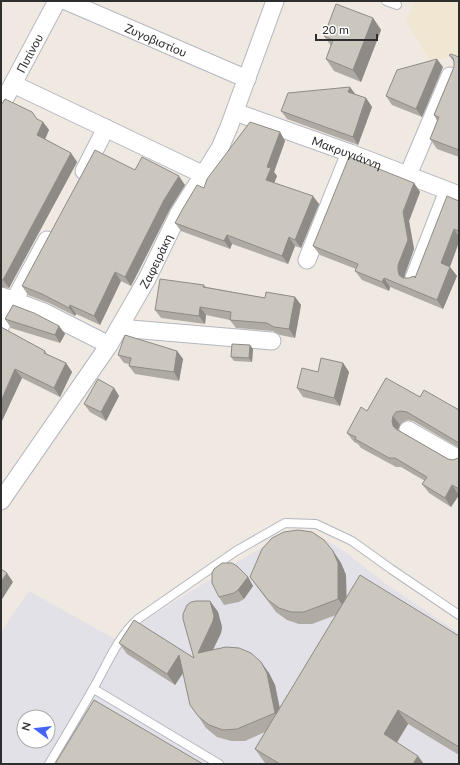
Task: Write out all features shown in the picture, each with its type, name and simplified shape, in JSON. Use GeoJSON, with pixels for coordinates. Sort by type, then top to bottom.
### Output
{"type":"FeatureCollection","features":[{"type":"Feature","properties":{"kind":"street","name":"Πιπίνου"},"geometry":{"type":"LineString","coordinates":[[1,106],[57,1]]}},
{"type":"Feature","properties":{"kind":"street","name":"Ζυγοβιστίου"},"geometry":{"type":"LineString","coordinates":[[66,1],[247,79]]}},
{"type":"Feature","properties":{"kind":"street","name":"Ζαφειράκη"},"geometry":{"type":"LineString","coordinates":[[1,501],[119,328],[147,279],[180,213],[220,148],[235,112],[275,1]]}},
{"type":"Feature","properties":{"kind":"street"},"geometry":{"type":"LineString","coordinates":[[408,176],[451,73]]}},
{"type":"Feature","properties":{"kind":"street"},"geometry":{"type":"LineString","coordinates":[[13,84],[204,175]]}},
{"type":"Feature","properties":{"kind":"street","name":"Μακρυγιάννη"},"geometry":{"type":"LineString","coordinates":[[235,112],[350,153],[454,193]]}},
{"type":"Feature","properties":{"kind":"street"},"geometry":{"type":"LineString","coordinates":[[77,184],[106,128]]}},
{"type":"Feature","properties":{"kind":"street"},"geometry":{"type":"LineString","coordinates":[[307,260],[350,153]]}},
{"type":"Feature","properties":{"kind":"street"},"geometry":{"type":"LineString","coordinates":[[414,278],[454,193]]}},
{"type":"Feature","properties":{"kind":"street"},"geometry":{"type":"LineString","coordinates":[[1,325],[7,298],[55,225]]}},
{"type":"Feature","properties":{"kind":"street"},"geometry":{"type":"LineString","coordinates":[[7,298],[44,312],[108,345]]}},
{"type":"Feature","properties":{"kind":"street"},"geometry":{"type":"LineString","coordinates":[[119,328],[272,341]]}},
{"type":"Feature","properties":{"kind":"street"},"geometry":{"type":"LineString","coordinates":[[408,430],[459,459]]}},
{"type":"Feature","properties":{"kind":"lane"},"geometry":{"type":"LineString","coordinates":[[386,1],[397,5]]}},
{"type":"Feature","properties":{"kind":"lane"},"geometry":{"type":"LineString","coordinates":[[49,764],[128,629],[138,619],[236,551],[285,523],[316,524],[352,541],[459,615]]}},
{"type":"Feature","properties":{"kind":"lane"},"geometry":{"type":"LineString","coordinates":[[94,689],[219,764]]}},
{"type":"Feature","properties":{"kind":"shaded area"},"geometry":{"type":"Polygon","coordinates":[[[416,1],[459,1],[459,55],[431,61],[406,21],[416,1]]]}},
{"type":"Feature","properties":{"kind":"shaded area"},"geometry":{"type":"Polygon","coordinates":[[[288,532],[315,534],[344,551],[386,584],[459,633],[459,764],[1,764],[1,632],[29,591],[127,646],[142,622],[288,532]]]}},
{"type":"Feature","properties":{"kind":"building"},"geometry":{"type":"Polygon","coordinates":[[[336,4],[373,18],[353,70],[326,59],[333,40],[324,36],[336,4]]]}},
{"type":"Feature","properties":{"kind":"building"},"geometry":{"type":"Polygon","coordinates":[[[451,54],[459,57],[459,150],[430,139],[439,117],[434,115],[454,67],[453,58],[449,55],[451,54]]]}},
{"type":"Feature","properties":{"kind":"building"},"geometry":{"type":"Polygon","coordinates":[[[437,59],[416,109],[386,96],[397,70],[437,59]]]}},
{"type":"Feature","properties":{"kind":"building"},"geometry":{"type":"Polygon","coordinates":[[[350,87],[348,92],[366,98],[353,137],[281,111],[288,93],[350,87]]]}},
{"type":"Feature","properties":{"kind":"building"},"geometry":{"type":"Polygon","coordinates":[[[5,99],[32,112],[37,119],[43,122],[37,135],[71,153],[3,280],[1,279],[1,105],[5,99]]]}},
{"type":"Feature","properties":{"kind":"building"},"geometry":{"type":"Polygon","coordinates":[[[250,122],[280,132],[267,167],[271,168],[266,180],[313,196],[295,240],[289,237],[282,256],[227,235],[224,241],[175,223],[197,185],[204,188],[207,179],[250,122]]]}},
{"type":"Feature","properties":{"kind":"building"},"geometry":{"type":"Polygon","coordinates":[[[95,150],[135,170],[142,157],[179,176],[164,200],[125,277],[115,272],[94,316],[70,305],[69,308],[42,294],[22,286],[95,150]]]}},
{"type":"Feature","properties":{"kind":"building"},"geometry":{"type":"Polygon","coordinates":[[[349,157],[414,183],[403,212],[408,240],[398,265],[398,270],[399,275],[403,278],[414,276],[415,278],[447,196],[459,201],[459,231],[454,229],[441,263],[450,267],[437,300],[384,278],[382,282],[355,271],[358,264],[313,246],[349,157]]]}},
{"type":"Feature","properties":{"kind":"building"},"geometry":{"type":"Polygon","coordinates":[[[160,279],[204,285],[203,287],[265,298],[266,292],[295,297],[289,329],[274,327],[267,323],[230,320],[231,312],[200,307],[199,316],[155,310],[160,279]]]}},
{"type":"Feature","properties":{"kind":"building"},"geometry":{"type":"Polygon","coordinates":[[[13,305],[34,313],[59,326],[55,335],[5,319],[13,305]]]}},
{"type":"Feature","properties":{"kind":"building"},"geometry":{"type":"Polygon","coordinates":[[[1,327],[45,351],[44,353],[66,363],[54,388],[15,369],[1,401],[1,327]]]}},
{"type":"Feature","properties":{"kind":"building"},"geometry":{"type":"Polygon","coordinates":[[[125,335],[177,351],[174,372],[129,366],[131,358],[118,355],[125,335]]]}},
{"type":"Feature","properties":{"kind":"building"},"geometry":{"type":"Polygon","coordinates":[[[232,344],[250,345],[249,358],[231,357],[232,344]]]}},
{"type":"Feature","properties":{"kind":"building"},"geometry":{"type":"Polygon","coordinates":[[[321,358],[343,363],[334,398],[297,388],[302,368],[318,372],[321,358]]]}},
{"type":"Feature","properties":{"kind":"building"},"geometry":{"type":"Polygon","coordinates":[[[386,378],[420,397],[424,390],[459,410],[459,443],[407,412],[396,412],[392,421],[393,426],[396,429],[448,459],[453,460],[459,457],[459,489],[452,485],[445,498],[422,484],[427,477],[395,458],[389,458],[347,433],[361,407],[367,411],[386,378]]]}},
{"type":"Feature","properties":{"kind":"building"},"geometry":{"type":"Polygon","coordinates":[[[98,379],[114,388],[101,412],[84,404],[98,379]]]}},
{"type":"Feature","properties":{"kind":"building"},"geometry":{"type":"Polygon","coordinates":[[[298,530],[312,532],[324,540],[333,551],[338,563],[338,599],[304,612],[291,612],[279,608],[268,600],[250,577],[262,549],[272,538],[284,532],[298,530]]]}},
{"type":"Feature","properties":{"kind":"building"},"geometry":{"type":"Polygon","coordinates":[[[222,563],[232,563],[248,577],[234,593],[219,597],[212,583],[212,573],[214,569],[222,563]]]}},
{"type":"Feature","properties":{"kind":"building"},"geometry":{"type":"Polygon","coordinates":[[[1,569],[7,573],[1,582],[1,569]]]}},
{"type":"Feature","properties":{"kind":"building"},"geometry":{"type":"Polygon","coordinates":[[[360,575],[459,636],[459,747],[398,710],[384,734],[418,756],[413,764],[280,764],[255,749],[360,575]]]}},
{"type":"Feature","properties":{"kind":"building"},"geometry":{"type":"Polygon","coordinates":[[[196,601],[210,601],[214,616],[198,653],[226,647],[239,648],[251,653],[261,662],[267,673],[275,713],[237,729],[223,730],[209,725],[198,716],[190,705],[179,655],[167,674],[119,643],[134,620],[194,658],[183,619],[183,614],[187,605],[196,601]]]}},
{"type":"Feature","properties":{"kind":"building"},"geometry":{"type":"Polygon","coordinates":[[[94,700],[203,764],[55,764],[94,700]]]}}]}
